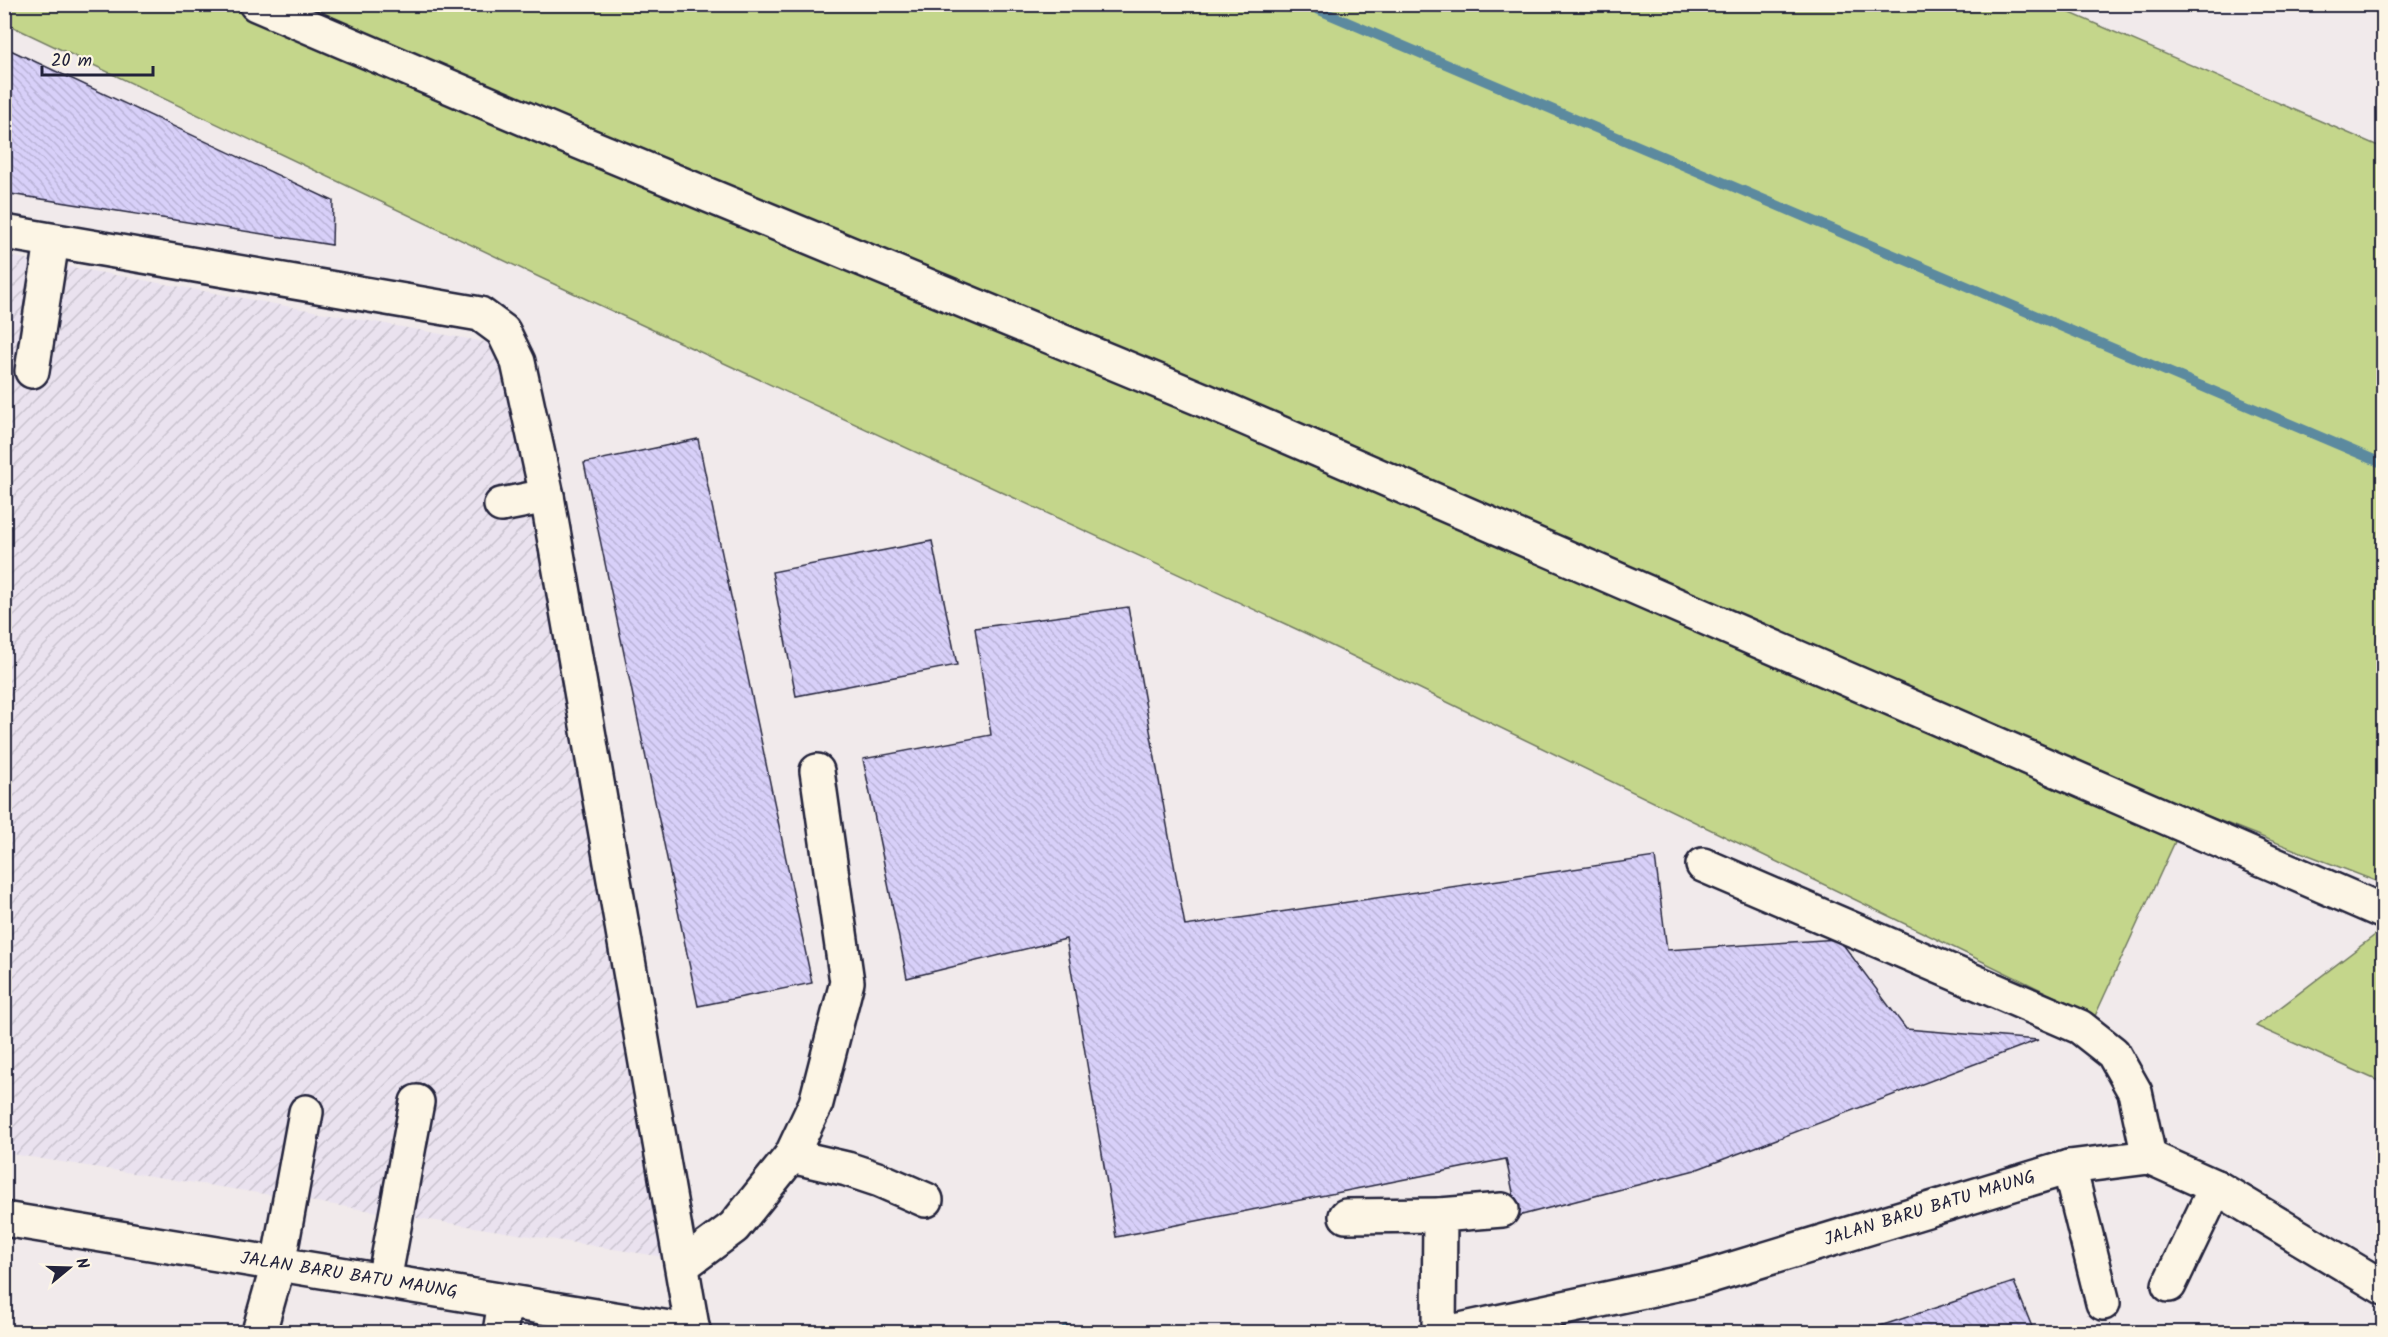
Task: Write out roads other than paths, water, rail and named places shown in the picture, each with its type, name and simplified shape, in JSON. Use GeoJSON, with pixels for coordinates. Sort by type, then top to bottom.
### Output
{"type":"FeatureCollection","features":[{"type":"Feature","properties":{"kind":"street"},"geometry":{"type":"LineString","coordinates":[[256,4],[591,147],[1206,401],[2384,912]]}},
{"type":"Feature","properties":{"kind":"street"},"geometry":{"type":"LineString","coordinates":[[4,232],[480,314],[503,331],[518,362],[546,496],[694,1332]]}},
{"type":"Feature","properties":{"kind":"street"},"geometry":{"type":"LineString","coordinates":[[32,371],[52,241]]}},
{"type":"Feature","properties":{"kind":"street"},"geometry":{"type":"LineString","coordinates":[[501,505],[546,496]]}},
{"type":"Feature","properties":{"kind":"street"},"geometry":{"type":"LineString","coordinates":[[683,1265],[734,1227],[791,1156],[816,1103],[847,982],[816,771]]}},
{"type":"Feature","properties":{"kind":"street"},"geometry":{"type":"LineString","coordinates":[[1703,865],[2080,1027],[2113,1053],[2135,1092],[2149,1157],[2216,1187],[2384,1288]]}},
{"type":"Feature","properties":{"kind":"street"},"geometry":{"type":"LineString","coordinates":[[384,1281],[417,1102]]}},
{"type":"Feature","properties":{"kind":"street"},"geometry":{"type":"LineString","coordinates":[[259,1332],[278,1265],[306,1112]]}},
{"type":"Feature","properties":{"kind":"street"},"geometry":{"type":"LineString","coordinates":[[791,1156],[848,1169],[926,1200]]}},
{"type":"Feature","properties":{"kind":"street","name":"JALAN BARU BATU MAUNG"},"geometry":{"type":"LineString","coordinates":[[1451,1332],[1700,1279],[2069,1167],[2149,1157]]}},
{"type":"Feature","properties":{"kind":"street"},"geometry":{"type":"LineString","coordinates":[[2069,1167],[2103,1303]]}},
{"type":"Feature","properties":{"kind":"street"},"geometry":{"type":"LineString","coordinates":[[2169,1285],[2216,1187]]}},
{"type":"Feature","properties":{"kind":"street"},"geometry":{"type":"LineString","coordinates":[[1346,1216],[1440,1215],[1502,1210]]}},
{"type":"Feature","properties":{"kind":"street"},"geometry":{"type":"LineString","coordinates":[[1439,1332],[1440,1215]]}},
{"type":"Feature","properties":{"kind":"street","name":"JALAN BARU BATU MAUNG"},"geometry":{"type":"LineString","coordinates":[[4,1219],[384,1281],[502,1317],[694,1332]]}},
{"type":"Feature","properties":{"kind":"waterway"},"geometry":{"type":"LineString","coordinates":[[1305,4],[2384,464]]}}]}
